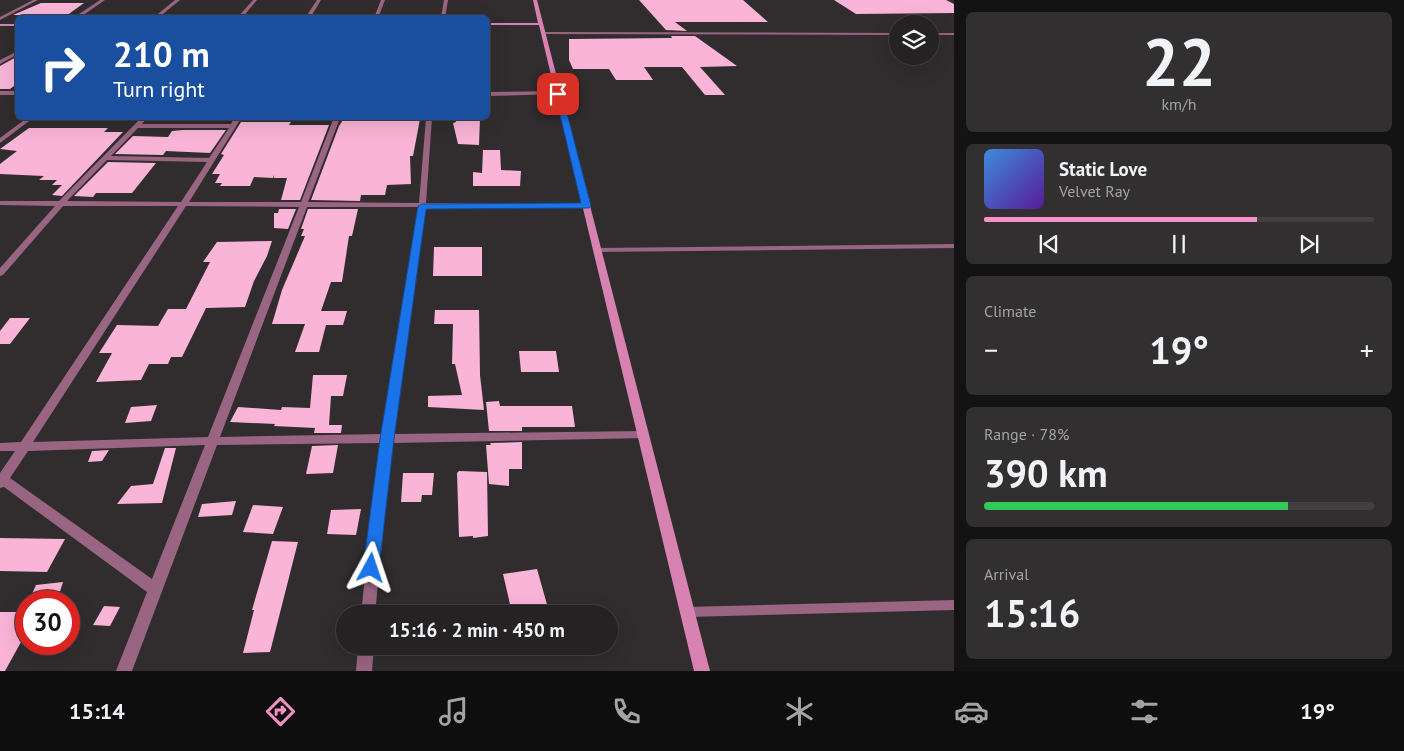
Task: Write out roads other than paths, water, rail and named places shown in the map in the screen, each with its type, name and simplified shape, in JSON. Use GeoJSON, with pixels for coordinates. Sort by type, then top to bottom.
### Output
{"type":"FeatureCollection","features":[{"type":"Feature","properties":{"kind":"street"},"geometry":{"type":"LineString","coordinates":[[0,19],[36,0]]}},
{"type":"Feature","properties":{"kind":"street"},"geometry":{"type":"LineString","coordinates":[[80,15],[103,0]]}},
{"type":"Feature","properties":{"kind":"street"},"geometry":{"type":"LineString","coordinates":[[159,15],[178,0]]}},
{"type":"Feature","properties":{"kind":"street"},"geometry":{"type":"LineString","coordinates":[[242,15],[255,0]]}},
{"type":"Feature","properties":{"kind":"street"},"geometry":{"type":"LineString","coordinates":[[308,15],[319,0]]}},
{"type":"Feature","properties":{"kind":"street"},"geometry":{"type":"LineString","coordinates":[[377,15],[383,0]]}},
{"type":"Feature","properties":{"kind":"street"},"geometry":{"type":"LineString","coordinates":[[444,15],[446,0]]}},
{"type":"Feature","properties":{"kind":"street"},"geometry":{"type":"LineString","coordinates":[[535,0],[702,671]]}},
{"type":"Feature","properties":{"kind":"street"},"geometry":{"type":"LineString","coordinates":[[490,24],[542,29],[889,34]]}},
{"type":"Feature","properties":{"kind":"street"},"geometry":{"type":"LineString","coordinates":[[0,25],[15,25]]}},
{"type":"Feature","properties":{"kind":"street"},"geometry":{"type":"LineString","coordinates":[[939,34],[954,34]]}},
{"type":"Feature","properties":{"kind":"street"},"geometry":{"type":"LineString","coordinates":[[0,62],[15,54]]}},
{"type":"Feature","properties":{"kind":"street"},"geometry":{"type":"LineString","coordinates":[[0,93],[15,93]]}},
{"type":"Feature","properties":{"kind":"street"},"geometry":{"type":"LineString","coordinates":[[490,94],[558,94]]}},
{"type":"Feature","properties":{"kind":"street"},"geometry":{"type":"LineString","coordinates":[[0,141],[27,120]]}},
{"type":"Feature","properties":{"kind":"street"},"geometry":{"type":"LineString","coordinates":[[0,273],[61,203],[142,120]]}},
{"type":"Feature","properties":{"kind":"street"},"geometry":{"type":"LineString","coordinates":[[155,590],[1,481],[183,205],[236,120]]}},
{"type":"Feature","properties":{"kind":"street"},"geometry":{"type":"LineString","coordinates":[[124,671],[336,120]]}},
{"type":"Feature","properties":{"kind":"street"},"geometry":{"type":"LineString","coordinates":[[369,605],[372,553],[387,439],[422,206],[429,120]]}},
{"type":"Feature","properties":{"kind":"street"},"geometry":{"type":"LineString","coordinates":[[136,126],[232,126]]}},
{"type":"Feature","properties":{"kind":"street"},"geometry":{"type":"LineString","coordinates":[[104,158],[211,160]]}},
{"type":"Feature","properties":{"kind":"street"},"geometry":{"type":"LineString","coordinates":[[0,203],[586,206]]}},
{"type":"Feature","properties":{"kind":"street"},"geometry":{"type":"LineString","coordinates":[[0,448],[212,441],[643,435]]}},
{"type":"Feature","properties":{"kind":"street"},"geometry":{"type":"LineString","coordinates":[[364,671],[365,655]]}},
{"type":"Feature","properties":{"kind":"lane"},"geometry":{"type":"LineString","coordinates":[[597,250],[954,246]]}},
{"type":"Feature","properties":{"kind":"lane"},"geometry":{"type":"LineString","coordinates":[[687,612],[954,605]]}}]}
